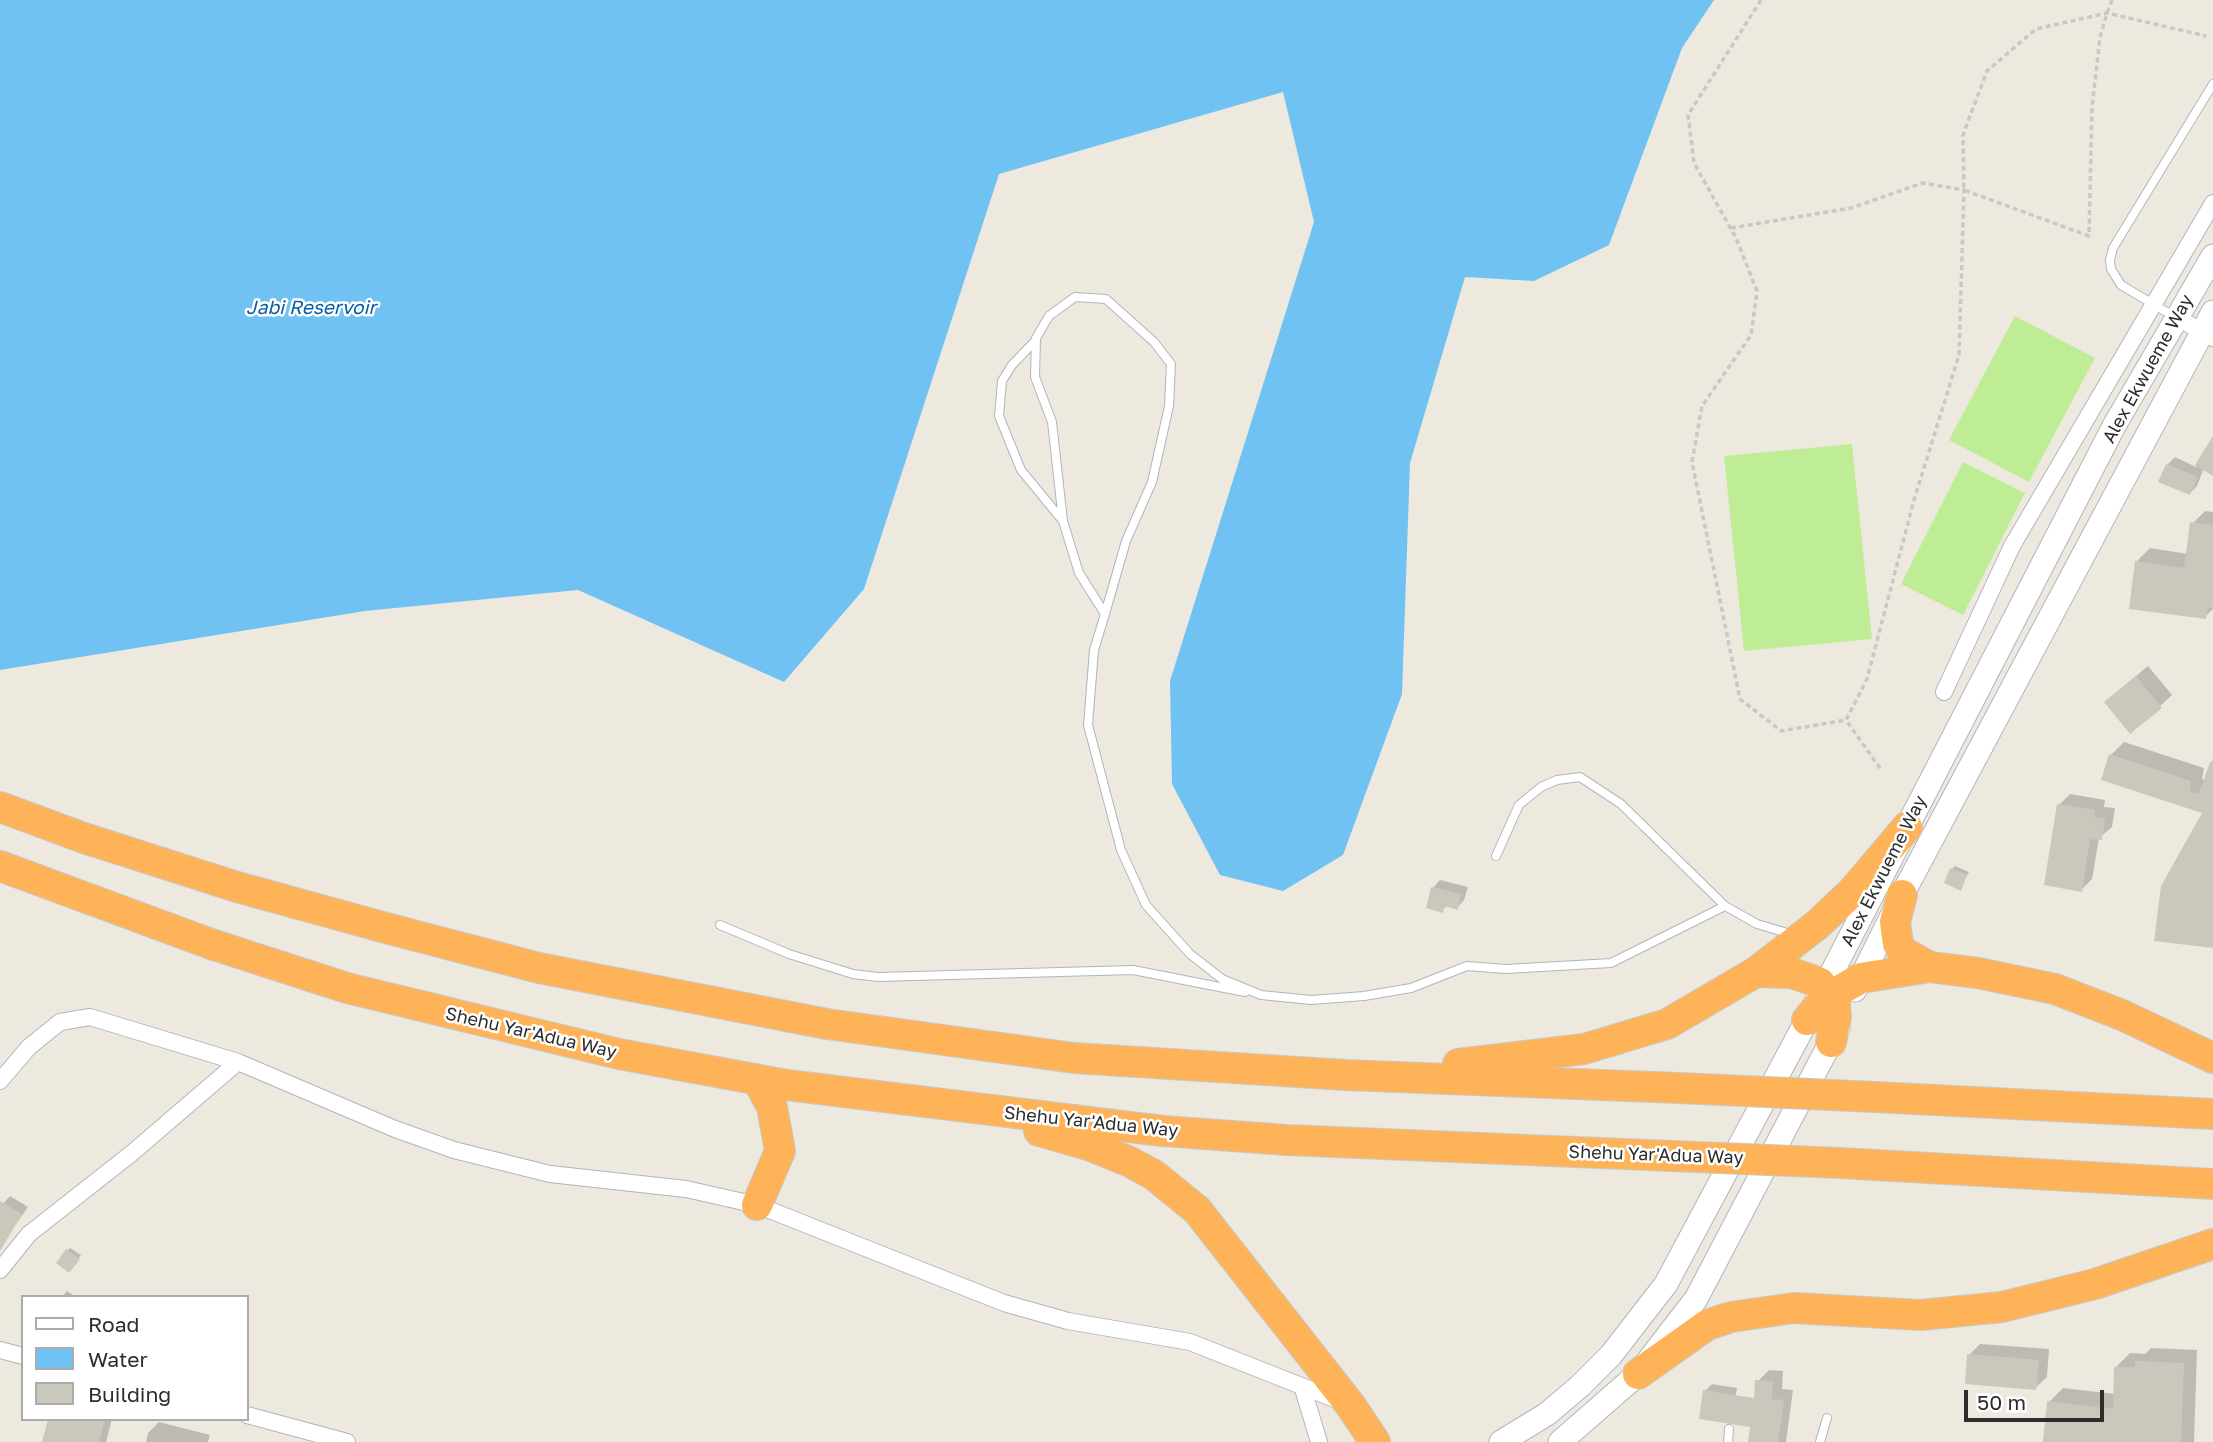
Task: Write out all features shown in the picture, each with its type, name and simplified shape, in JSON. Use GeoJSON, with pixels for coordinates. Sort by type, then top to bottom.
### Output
{"type":"FeatureCollection","features":[{"type":"Feature","properties":{"kind":"highway"},"geometry":{"type":"LineString","coordinates":[[0,807],[84,838],[237,887],[539,968],[693,1000],[840,1026],[1061,1056],[1346,1075],[2213,1114]]}},
{"type":"Feature","properties":{"kind":"highway"},"geometry":{"type":"LineString","coordinates":[[1346,1075],[1535,1057],[1629,1038],[1667,1024],[1756,972],[1794,944],[1852,891],[1907,827]]}},
{"type":"Feature","properties":{"kind":"highway","name":"Shehu Yar'Adua Way"},"geometry":{"type":"LineString","coordinates":[[0,866],[199,939],[347,988],[619,1054],[757,1079],[1163,1131],[1273,1139],[1840,1163],[2213,1184]]}},
{"type":"Feature","properties":{"kind":"highway"},"geometry":{"type":"LineString","coordinates":[[1902,895],[1895,922],[1898,944],[1903,952],[1930,967]]}},
{"type":"Feature","properties":{"kind":"highway"},"geometry":{"type":"LineString","coordinates":[[1807,1020],[1827,991],[1861,978],[1930,967],[1978,973],[2055,989],[2112,1010],[2213,1058]]}},
{"type":"Feature","properties":{"kind":"highway"},"geometry":{"type":"LineString","coordinates":[[1756,972],[1792,972],[1827,991],[1836,1017],[1831,1042]]}},
{"type":"Feature","properties":{"kind":"highway"},"geometry":{"type":"LineString","coordinates":[[757,1079],[772,1107],[780,1151],[757,1205]]}},
{"type":"Feature","properties":{"kind":"highway"},"geometry":{"type":"LineString","coordinates":[[916,1101],[1091,1146],[1154,1175],[1197,1210],[1214,1229],[1351,1406],[1375,1442]]}},
{"type":"Feature","properties":{"kind":"highway"},"geometry":{"type":"LineString","coordinates":[[1638,1374],[1707,1325],[1731,1317],[1794,1308],[1921,1315],[2003,1307],[2095,1284],[2213,1244]]}},
{"type":"Feature","properties":{"kind":"street"},"geometry":{"type":"LineString","coordinates":[[1944,692],[2012,546],[2213,203]]}},
{"type":"Feature","properties":{"kind":"street","name":"Alex Ekwueme Way"},"geometry":{"type":"LineString","coordinates":[[1827,991],[1907,827],[2114,426],[2213,256]]}},
{"type":"Feature","properties":{"kind":"street"},"geometry":{"type":"LineString","coordinates":[[2176,317],[2209,327]]}},
{"type":"Feature","properties":{"kind":"street","name":"Alex Ekwueme Way"},"geometry":{"type":"LineString","coordinates":[[1560,1442],[1638,1374],[1696,1299],[1831,1042],[1902,895],[2209,327]]}},
{"type":"Feature","properties":{"kind":"street"},"geometry":{"type":"LineString","coordinates":[[0,1081],[29,1046],[60,1023],[90,1017],[238,1062],[395,1129],[498,1162],[551,1174],[686,1189],[757,1205],[1004,1303],[1068,1321],[1190,1342],[1351,1406]]}},
{"type":"Feature","properties":{"kind":"street"},"geometry":{"type":"LineString","coordinates":[[1501,1442],[1547,1414],[1580,1386],[1640,1319],[1686,1248],[1807,1020]]}},
{"type":"Feature","properties":{"kind":"street"},"geometry":{"type":"LineString","coordinates":[[0,1270],[29,1234],[132,1153],[238,1062]]}},
{"type":"Feature","properties":{"kind":"street"},"geometry":{"type":"LineString","coordinates":[[0,1350],[21,1355]]}},
{"type":"Feature","properties":{"kind":"street"},"geometry":{"type":"LineString","coordinates":[[1303,1389],[1319,1442]]}},
{"type":"Feature","properties":{"kind":"street"},"geometry":{"type":"LineString","coordinates":[[248,1415],[347,1442]]}},
{"type":"Feature","properties":{"kind":"lane"},"geometry":{"type":"LineString","coordinates":[[2176,317],[2121,285],[2110,260],[2113,248],[2213,84]]}},
{"type":"Feature","properties":{"kind":"lane"},"geometry":{"type":"LineString","coordinates":[[1063,521],[1021,470],[999,416],[1002,381],[1012,365],[1036,340],[1049,316],[1075,297],[1106,299],[1154,342],[1171,364],[1169,406],[1152,482],[1126,541],[1094,650],[1088,725],[1121,850],[1146,905],[1190,954],[1222,979],[1261,995]]}},
{"type":"Feature","properties":{"kind":"lane"},"geometry":{"type":"LineString","coordinates":[[1036,340],[1035,377],[1052,422],[1063,521],[1079,573],[1105,614]]}},
{"type":"Feature","properties":{"kind":"lane"},"geometry":{"type":"LineString","coordinates":[[1496,856],[1519,805],[1541,787],[1557,780],[1580,777],[1621,804],[1725,906],[1757,924],[1784,932],[1794,944]]}},
{"type":"Feature","properties":{"kind":"lane"},"geometry":{"type":"LineString","coordinates":[[720,925],[789,954],[853,974],[878,977],[1133,971],[1261,995],[1311,1000],[1364,996],[1411,988],[1467,966],[1506,970],[1611,964],[1725,906]]}},
{"type":"Feature","properties":{"kind":"lane"},"geometry":{"type":"LineString","coordinates":[[1820,1442],[1827,1418]]}},
{"type":"Feature","properties":{"kind":"lane"},"geometry":{"type":"LineString","coordinates":[[1728,1442],[1729,1429]]}},
{"type":"Feature","properties":{"kind":"path"},"geometry":{"type":"LineString","coordinates":[[1761,0],[1688,115],[1694,163],[1731,228],[1757,291],[1751,335],[1702,406],[1692,462],[1718,581],[1726,641],[1740,699],[1781,732],[1846,720]]}},
{"type":"Feature","properties":{"kind":"path"},"geometry":{"type":"LineString","coordinates":[[1731,228],[1851,208],[1923,183],[1964,190],[2089,236],[2092,107],[2100,37],[2112,0]]}},
{"type":"Feature","properties":{"kind":"path"},"geometry":{"type":"LineString","coordinates":[[1846,720],[1867,679],[1914,500],[1959,355],[1963,135],[1987,71],[2036,29],[2107,13],[2206,36]]}},
{"type":"Feature","properties":{"kind":"path"},"geometry":{"type":"LineString","coordinates":[[1846,720],[1882,771]]}},
{"type":"Feature","properties":{"kind":"green space"},"geometry":{"type":"Polygon","coordinates":[[[2015,316],[2095,358],[2029,482],[1949,440],[2015,316]]]}},
{"type":"Feature","properties":{"kind":"green space"},"geometry":{"type":"Polygon","coordinates":[[[1852,444],[1872,639],[1744,651],[1724,456],[1852,444]]]}},
{"type":"Feature","properties":{"kind":"green space"},"geometry":{"type":"Polygon","coordinates":[[[1963,462],[2025,493],[1963,615],[1901,584],[1963,462]]]}},
{"type":"Feature","properties":{"kind":"water","name":"Jabi Reservoir"},"geometry":{"type":"Polygon","coordinates":[[[0,0],[1714,0],[1682,48],[1609,245],[1534,281],[1465,277],[1410,463],[1402,694],[1343,855],[1283,891],[1220,875],[1172,784],[1170,681],[1314,222],[1283,92],[999,174],[864,589],[784,682],[578,590],[365,611],[0,670],[0,0]]]}},
{"type":"Feature","properties":{"kind":"building"},"geometry":{"type":"Polygon","coordinates":[[[2213,436],[2213,476],[2195,465],[2213,436]]]}},
{"type":"Feature","properties":{"kind":"building"},"geometry":{"type":"Polygon","coordinates":[[[2166,464],[2198,477],[2190,495],[2158,482],[2166,464]]]}},
{"type":"Feature","properties":{"kind":"building"},"geometry":{"type":"Polygon","coordinates":[[[2190,522],[2213,525],[2213,608],[2208,607],[2206,619],[2129,609],[2135,561],[2184,568],[2190,522]]]}},
{"type":"Feature","properties":{"kind":"building"},"geometry":{"type":"Polygon","coordinates":[[[2136,676],[2162,708],[2130,734],[2104,702],[2136,676]]]}},
{"type":"Feature","properties":{"kind":"building"},"geometry":{"type":"Polygon","coordinates":[[[2109,754],[2191,781],[2190,792],[2199,794],[2210,762],[2213,762],[2213,948],[2154,941],[2161,886],[2202,813],[2101,780],[2109,754]]]}},
{"type":"Feature","properties":{"kind":"building"},"geometry":{"type":"Polygon","coordinates":[[[2057,804],[2095,810],[2094,817],[2105,819],[2102,840],[2090,839],[2082,892],[2044,885],[2057,804]]]}},
{"type":"Feature","properties":{"kind":"building"},"geometry":{"type":"Polygon","coordinates":[[[1950,868],[1967,875],[1961,891],[1944,883],[1950,868]]]}},
{"type":"Feature","properties":{"kind":"building"},"geometry":{"type":"Polygon","coordinates":[[[1431,887],[1461,894],[1458,910],[1444,906],[1443,913],[1426,908],[1431,887]]]}},
{"type":"Feature","properties":{"kind":"building"},"geometry":{"type":"Polygon","coordinates":[[[0,1201],[22,1214],[0,1251],[0,1201]]]}},
{"type":"Feature","properties":{"kind":"building"},"geometry":{"type":"Polygon","coordinates":[[[66,1249],[80,1259],[69,1273],[56,1263],[66,1249]]]}},
{"type":"Feature","properties":{"kind":"building"},"geometry":{"type":"Polygon","coordinates":[[[1967,1354],[2039,1360],[2036,1390],[1965,1384],[1967,1354]]]}},
{"type":"Feature","properties":{"kind":"building"},"geometry":{"type":"Polygon","coordinates":[[[2135,1361],[2184,1363],[2181,1442],[2043,1442],[2047,1401],[2113,1409],[2114,1367],[2135,1367],[2135,1361]]]}},
{"type":"Feature","properties":{"kind":"building"},"geometry":{"type":"Polygon","coordinates":[[[1755,1380],[1773,1381],[1772,1399],[1784,1400],[1778,1442],[1748,1442],[1750,1427],[1699,1419],[1703,1390],[1754,1398],[1755,1380]]]}},
{"type":"Feature","properties":{"kind":"building"},"geometry":{"type":"Polygon","coordinates":[[[47,1421],[104,1421],[99,1442],[42,1442],[47,1421]]]}}]}
